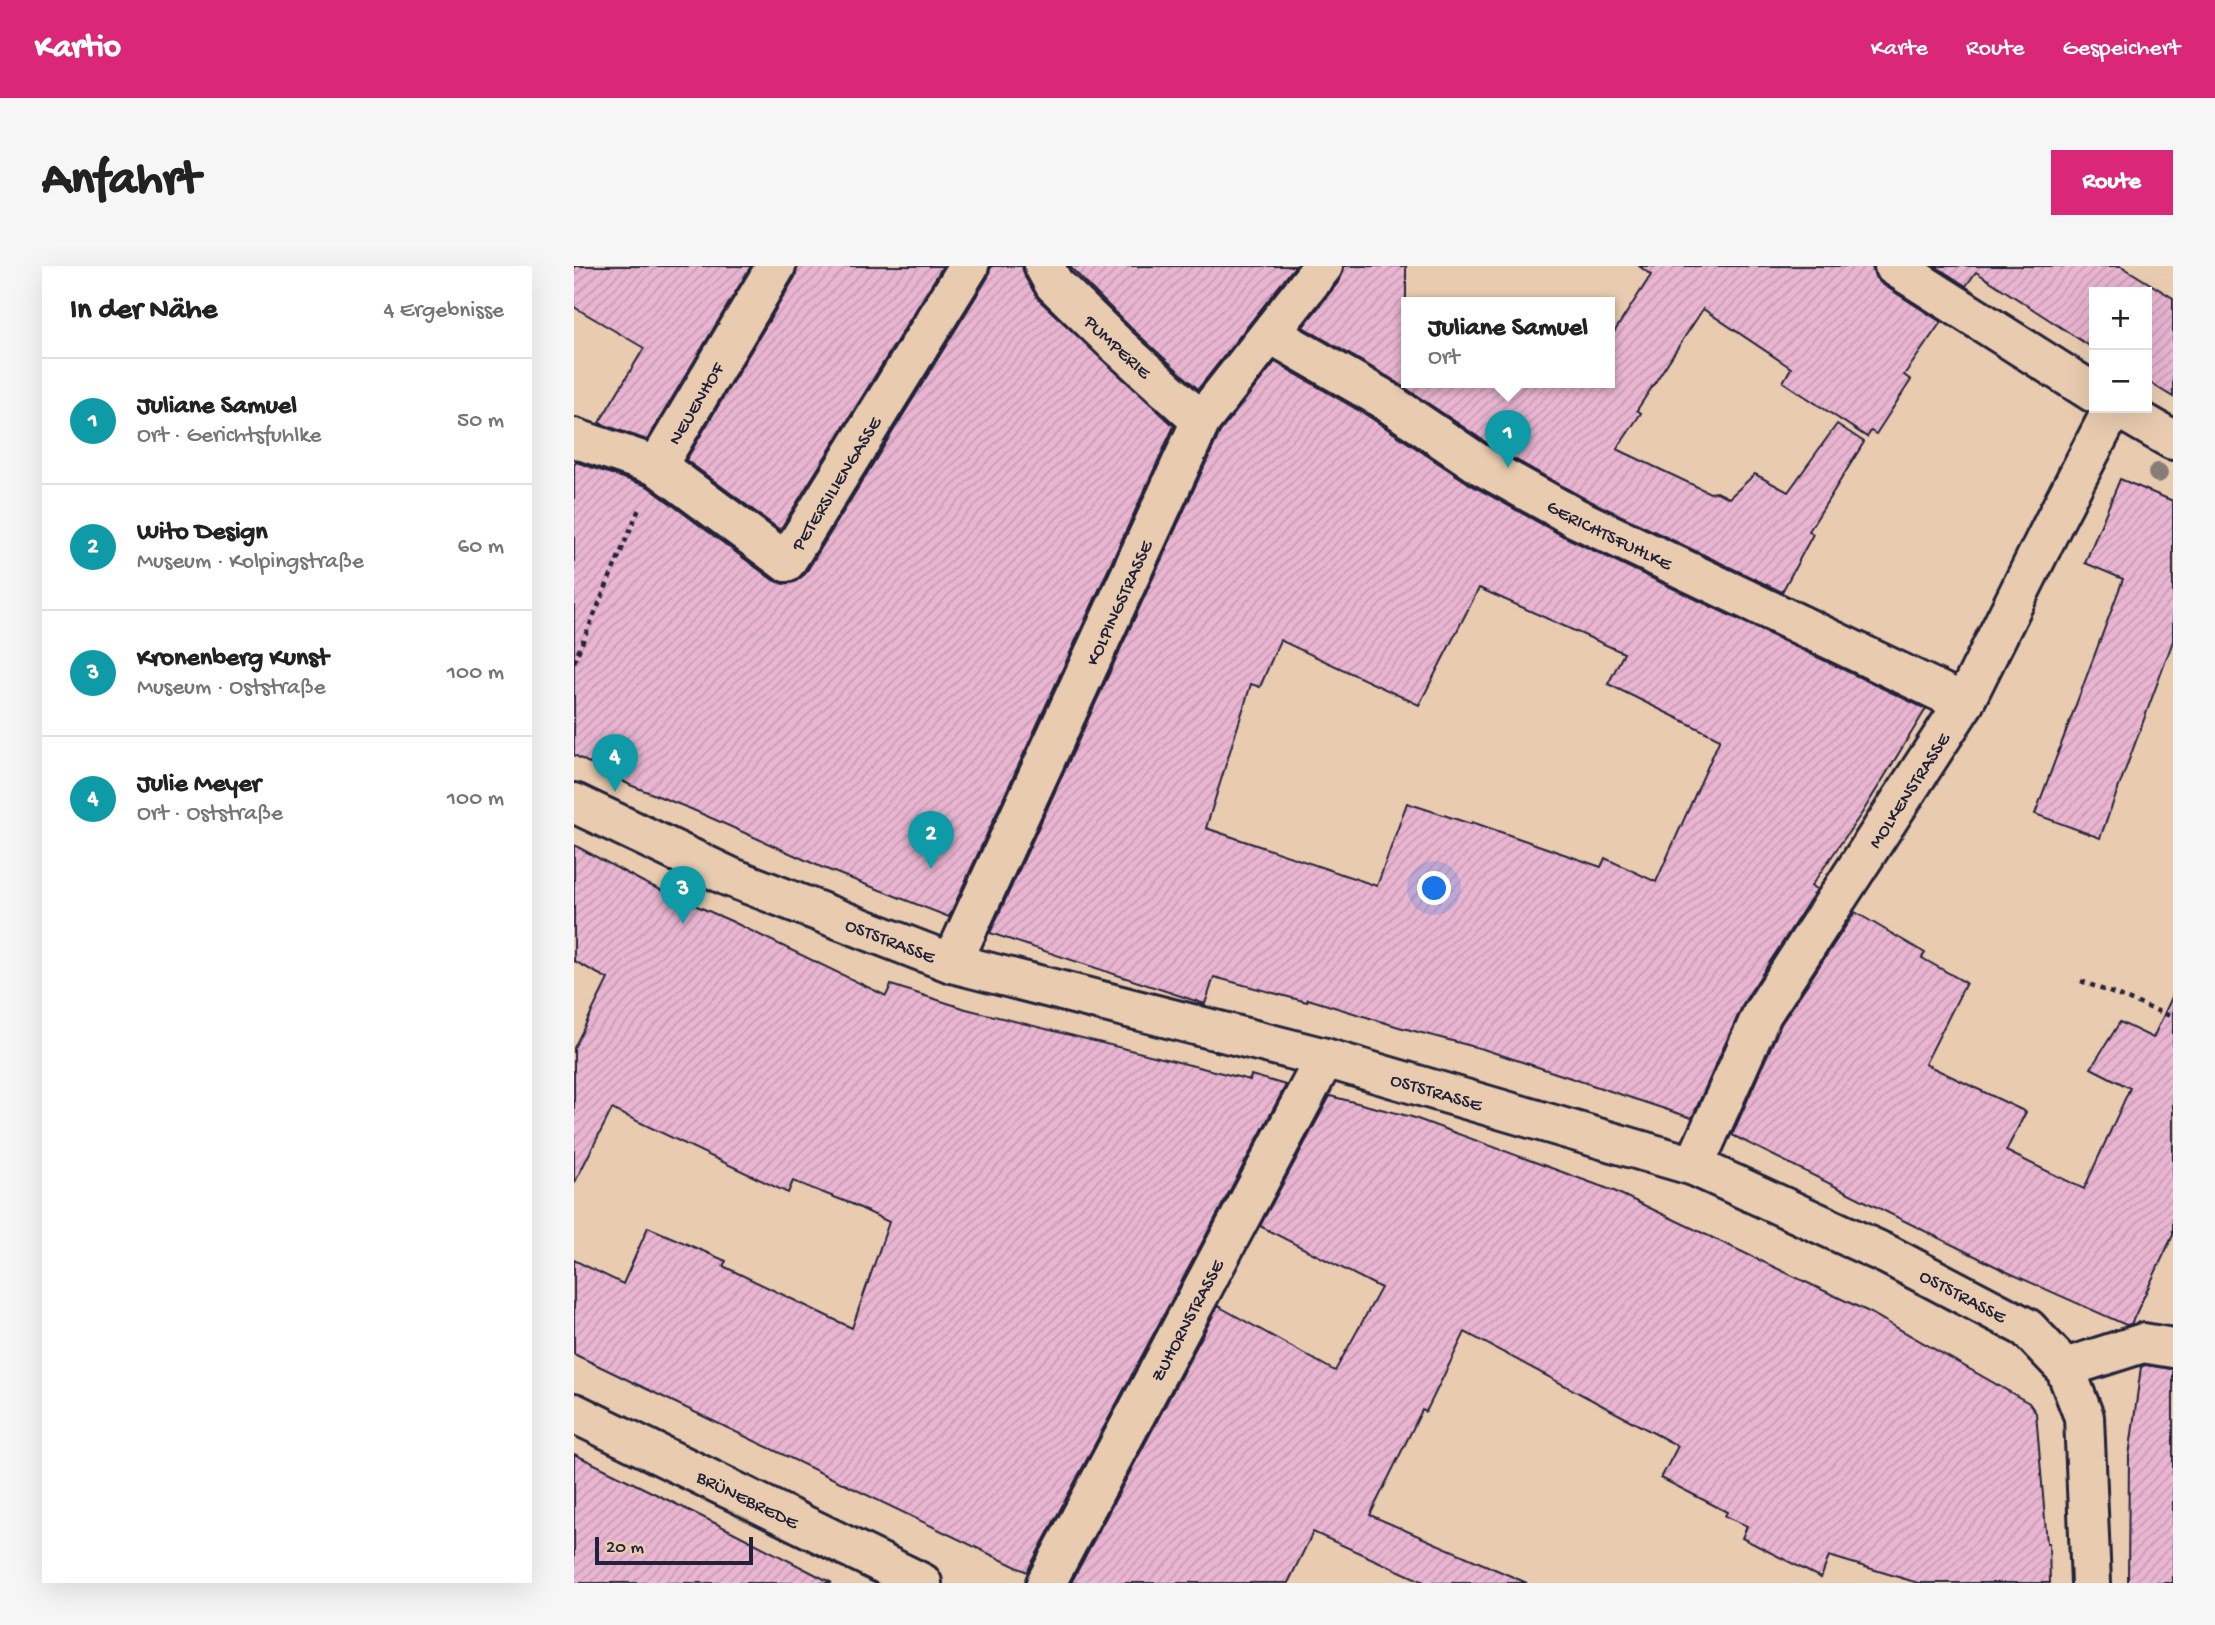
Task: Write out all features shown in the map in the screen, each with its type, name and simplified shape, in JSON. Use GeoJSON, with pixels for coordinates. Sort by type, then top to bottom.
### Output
{"type":"FeatureCollection","features":[{"type":"Feature","properties":{"kind":"street","name":"NEUENHOF"},"geometry":{"type":"LineString","coordinates":[[574,438],[657,466],[776,266]]}},
{"type":"Feature","properties":{"kind":"street","name":"PETERSILIENGASSE"},"geometry":{"type":"LineString","coordinates":[[657,466],[786,562],[969,266]]}},
{"type":"Feature","properties":{"kind":"street","name":"PUMPERIE"},"geometry":{"type":"LineString","coordinates":[[1044,266],[1054,284],[1063,293],[1201,421]]}},
{"type":"Feature","properties":{"kind":"street","name":"KOLPINGSTRASSE"},"geometry":{"type":"LineString","coordinates":[[952,963],[1201,421],[1324,266]]}},
{"type":"Feature","properties":{"kind":"street"},"geometry":{"type":"LineString","coordinates":[[1905,269],[2089,390]]}},
{"type":"Feature","properties":{"kind":"street","name":"GERICHTSFUHLKE"},"geometry":{"type":"LineString","coordinates":[[1272,334],[1380,397],[1482,466],[1574,517],[1964,703]]}},
{"type":"Feature","properties":{"kind":"street","name":"MOLKENSTRASSE"},"geometry":{"type":"LineString","coordinates":[[1694,1166],[1762,1014],[1964,703],[2038,553],[2113,413]]}},
{"type":"Feature","properties":{"kind":"street"},"geometry":{"type":"LineString","coordinates":[[2125,413],[2173,440]]}},
{"type":"Feature","properties":{"kind":"street","name":"OSTSTRASSE"},"geometry":{"type":"LineString","coordinates":[[574,803],[730,877],[952,963],[1325,1058],[1694,1166],[1888,1255],[2027,1328],[2065,1368],[2084,1417],[2091,1583]]}},
{"type":"Feature","properties":{"kind":"street","name":"ZUHORNSTRASSE"},"geometry":{"type":"LineString","coordinates":[[1046,1583],[1325,1058]]}},
{"type":"Feature","properties":{"kind":"street"},"geometry":{"type":"LineString","coordinates":[[2065,1368],[2143,1343],[2173,1348]]}},
{"type":"Feature","properties":{"kind":"street","name":"BRÜNEBREDE"},"geometry":{"type":"LineString","coordinates":[[574,1413],[922,1583]]}},
{"type":"Feature","properties":{"kind":"path"},"geometry":{"type":"LineString","coordinates":[[574,662],[657,466]]}},
{"type":"Feature","properties":{"kind":"path"},"geometry":{"type":"LineString","coordinates":[[2081,981],[2173,1017]]}},
{"type":"Feature","properties":{"kind":"building"},"geometry":{"type":"Polygon","coordinates":[[[574,266],[751,266],[647,440],[599,423],[644,348],[574,307],[574,266]]]}},
{"type":"Feature","properties":{"kind":"building"},"geometry":{"type":"Polygon","coordinates":[[[798,266],[943,266],[780,530],[686,460],[795,277],[798,266]]]}},
{"type":"Feature","properties":{"kind":"building"},"geometry":{"type":"Polygon","coordinates":[[[991,266],[1022,266],[1025,277],[1039,300],[1174,426],[949,917],[821,867],[630,785],[574,755],[574,465],[576,462],[647,486],[773,580],[783,584],[795,582],[805,574],[988,277],[991,266]]]}},
{"type":"Feature","properties":{"kind":"building"},"geometry":{"type":"Polygon","coordinates":[[[1069,266],[1295,266],[1198,389],[1069,266]]]}},
{"type":"Feature","properties":{"kind":"building"},"geometry":{"type":"Polygon","coordinates":[[[1344,266],[1406,266],[1406,297],[1401,297],[1401,385],[1303,327],[1340,280],[1344,266]]]}},
{"type":"Feature","properties":{"kind":"building"},"geometry":{"type":"Polygon","coordinates":[[[1639,266],[1872,266],[1875,277],[1882,284],[1941,322],[1904,375],[1911,380],[1876,434],[1871,431],[1867,437],[1783,382],[1791,368],[1703,309],[1637,410],[1641,413],[1617,449],[1710,493],[1717,492],[1729,498],[1755,474],[1788,492],[1837,424],[1864,442],[1809,531],[1813,534],[1782,592],[1584,498],[1493,447],[1405,388],[1615,388],[1615,331],[1651,275],[1639,266]]]}},
{"type":"Feature","properties":{"kind":"building"},"geometry":{"type":"Polygon","coordinates":[[[1935,266],[2121,266],[2173,298],[2173,397],[2152,384],[2152,287],[2089,287],[2089,346],[1976,272],[1966,286],[1935,266]]]}},
{"type":"Feature","properties":{"kind":"building"},"geometry":{"type":"Polygon","coordinates":[[[1275,362],[1368,416],[1471,485],[1563,536],[1926,709],[1862,813],[1811,886],[1817,889],[1744,1002],[1692,1118],[1483,1049],[1308,999],[1307,1002],[1214,977],[1205,1004],[990,933],[1220,432],[1275,362]],[[1479,588],[1419,705],[1280,640],[1260,687],[1251,684],[1206,828],[1377,886],[1407,803],[1471,824],[1472,822],[1601,867],[1605,858],[1656,882],[1720,739],[1608,684],[1624,653],[1479,588]]]}},
{"type":"Feature","properties":{"kind":"building"},"geometry":{"type":"Polygon","coordinates":[[[2120,479],[2173,501],[2173,641],[2100,838],[2035,814],[2123,579],[2085,563],[2120,479]]]}},
{"type":"Feature","properties":{"kind":"building"},"geometry":{"type":"Polygon","coordinates":[[[574,845],[645,883],[731,921],[886,996],[891,985],[966,1009],[1250,1080],[1251,1075],[1286,1085],[1027,1572],[574,1354],[574,1260],[623,1284],[648,1227],[726,1261],[723,1266],[852,1328],[889,1222],[793,1181],[788,1193],[612,1109],[574,1184],[574,1048],[608,979],[574,961],[574,845]]]}},
{"type":"Feature","properties":{"kind":"building"},"geometry":{"type":"Polygon","coordinates":[[[1855,912],[1925,953],[1922,958],[1966,983],[1925,1064],[2026,1112],[2006,1151],[2084,1189],[2130,1088],[2091,1068],[2120,1022],[2153,1038],[2173,995],[2173,1235],[2131,1324],[2126,1325],[2005,1271],[1732,1135],[1781,1024],[1855,912]]]}},
{"type":"Feature","properties":{"kind":"building"},"geometry":{"type":"Polygon","coordinates":[[[1330,1096],[1412,1117],[1614,1191],[1869,1312],[2029,1403],[2036,1413],[2049,1543],[2050,1583],[1918,1583],[1829,1556],[1821,1578],[1742,1538],[1747,1526],[1725,1516],[1727,1512],[1661,1478],[1678,1446],[1465,1332],[1426,1412],[1422,1410],[1370,1515],[1527,1583],[1426,1583],[1313,1532],[1288,1583],[1071,1583],[1218,1306],[1335,1371],[1381,1288],[1260,1226],[1330,1096]]]}},
{"type":"Feature","properties":{"kind":"building"},"geometry":{"type":"Polygon","coordinates":[[[2145,1365],[2173,1369],[2173,1583],[2128,1583],[2129,1456],[2141,1367],[2145,1365]]]}},
{"type":"Feature","properties":{"kind":"building"},"geometry":{"type":"Polygon","coordinates":[[[574,1454],[729,1530],[832,1583],[574,1583],[574,1454]]]}},
{"type":"Feature","properties":{"kind":"place","name":"Juliane Samuel"},"geometry":{"type":"Point","coordinates":[1508,468]}},
{"type":"Feature","properties":{"kind":"place","name":"Julie Meyer"},"geometry":{"type":"Point","coordinates":[615,792]}},
{"type":"Feature","properties":{"kind":"place","name":"Wito Design"},"geometry":{"type":"Point","coordinates":[931,869]}},
{"type":"Feature","properties":{"kind":"place","name":"Kronenberg Kunst"},"geometry":{"type":"Point","coordinates":[683,924]}}]}
